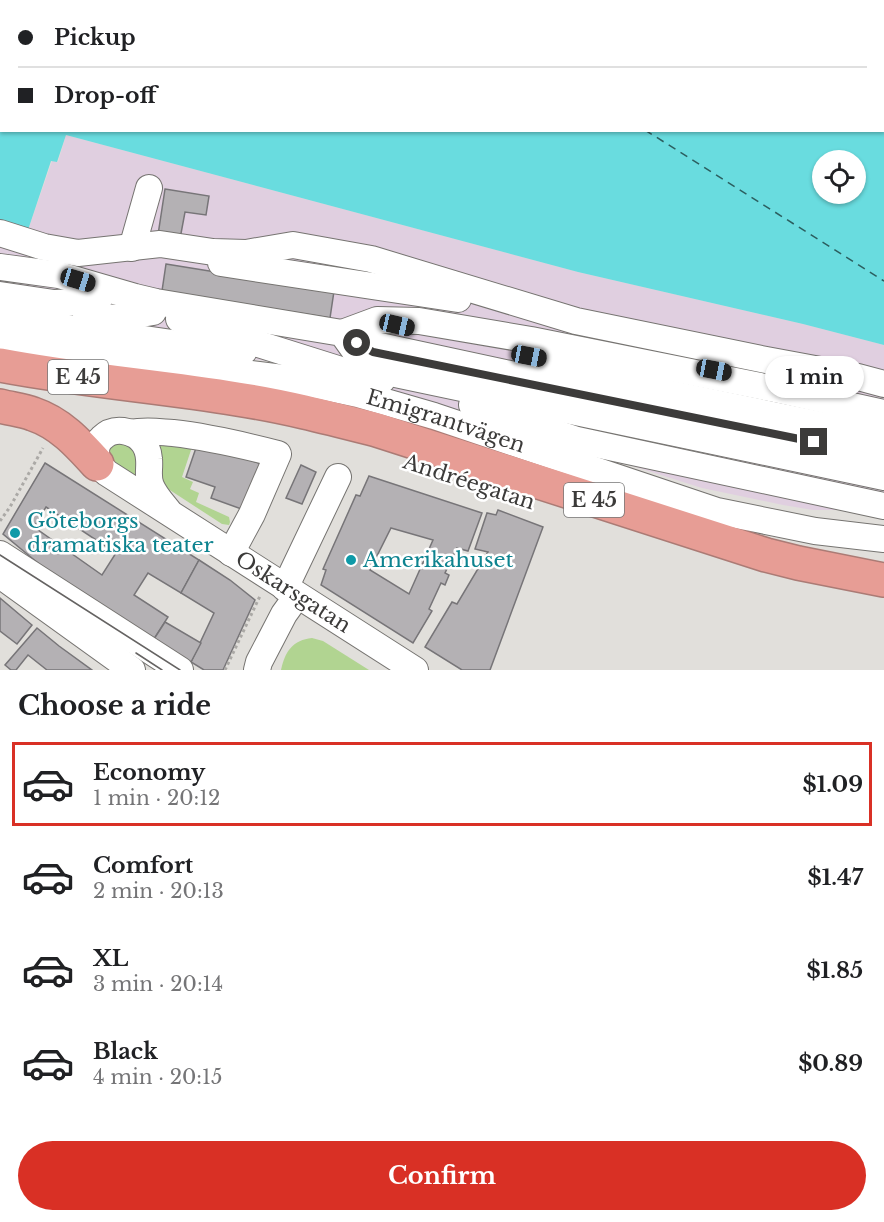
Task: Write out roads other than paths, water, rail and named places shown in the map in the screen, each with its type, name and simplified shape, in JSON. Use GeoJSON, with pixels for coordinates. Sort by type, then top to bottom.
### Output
{"type":"FeatureCollection","features":[{"type":"Feature","properties":{"kind":"highway","name":"E 45"},"geometry":{"type":"LineString","coordinates":[[0,365],[68,376],[155,398]]}},
{"type":"Feature","properties":{"kind":"highway","name":"E 45"},"geometry":{"type":"LineString","coordinates":[[0,387],[155,398]]}},
{"type":"Feature","properties":{"kind":"highway","name":"Andréegatan"},"geometry":{"type":"LineString","coordinates":[[155,398],[250,401],[318,415],[376,430],[766,555],[884,580]]}},
{"type":"Feature","properties":{"kind":"highway","name":"Andréegatan"},"geometry":{"type":"LineString","coordinates":[[155,398],[240,422],[343,444],[463,480],[760,576],[884,602]]}},
{"type":"Feature","properties":{"kind":"highway"},"geometry":{"type":"LineString","coordinates":[[0,406],[34,414],[62,429],[97,464]]}},
{"type":"Feature","properties":{"kind":"street"},"geometry":{"type":"LineString","coordinates":[[132,248],[149,188]]}},
{"type":"Feature","properties":{"kind":"street"},"geometry":{"type":"LineString","coordinates":[[0,233],[44,247],[78,253],[160,244],[213,252],[246,253],[293,245],[371,259],[576,321],[884,384]]}},
{"type":"Feature","properties":{"kind":"street"},"geometry":{"type":"LineString","coordinates":[[132,248],[461,300],[573,331],[884,394]]}},
{"type":"Feature","properties":{"kind":"street"},"geometry":{"type":"LineString","coordinates":[[0,267],[59,275],[135,297],[342,333],[373,347],[884,477]]}},
{"type":"Feature","properties":{"kind":"street"},"geometry":{"type":"LineString","coordinates":[[481,293],[884,373]]}},
{"type":"Feature","properties":{"kind":"street"},"geometry":{"type":"LineString","coordinates":[[0,300],[54,303],[99,299],[153,312],[344,371],[884,486]]}},
{"type":"Feature","properties":{"kind":"street"},"geometry":{"type":"LineString","coordinates":[[0,300],[80,315],[118,318],[153,312]]}},
{"type":"Feature","properties":{"kind":"street"},"geometry":{"type":"LineString","coordinates":[[0,300],[157,331],[204,327]]}},
{"type":"Feature","properties":{"kind":"street"},"geometry":{"type":"LineString","coordinates":[[0,300],[193,346],[307,360]]}},
{"type":"Feature","properties":{"kind":"street"},"geometry":{"type":"LineString","coordinates":[[373,347],[419,321],[532,331],[884,404]]}},
{"type":"Feature","properties":{"kind":"street"},"geometry":{"type":"LineString","coordinates":[[419,321],[531,340],[775,388],[884,413]]}},
{"type":"Feature","properties":{"kind":"street"},"geometry":{"type":"LineString","coordinates":[[419,321],[553,353],[884,421]]}},
{"type":"Feature","properties":{"kind":"street"},"geometry":{"type":"LineString","coordinates":[[419,321],[529,356],[884,429]]}},
{"type":"Feature","properties":{"kind":"street","name":"Emigrantvägen"},"geometry":{"type":"LineString","coordinates":[[0,340],[283,378],[358,394],[434,416],[717,511],[815,531],[884,539]]}},
{"type":"Feature","properties":{"kind":"street"},"geometry":{"type":"LineString","coordinates":[[373,347],[526,364],[884,438]]}},
{"type":"Feature","properties":{"kind":"street"},"geometry":{"type":"LineString","coordinates":[[373,347],[684,411],[831,434],[884,446]]}},
{"type":"Feature","properties":{"kind":"street"},"geometry":{"type":"LineString","coordinates":[[373,347],[884,456]]}},
{"type":"Feature","properties":{"kind":"street"},"geometry":{"type":"LineString","coordinates":[[373,347],[884,464]]}},
{"type":"Feature","properties":{"kind":"street"},"geometry":{"type":"LineString","coordinates":[[414,386],[600,446],[884,506]]}},
{"type":"Feature","properties":{"kind":"street"},"geometry":{"type":"LineString","coordinates":[[506,415],[884,496]]}},
{"type":"Feature","properties":{"kind":"street"},"geometry":{"type":"LineString","coordinates":[[97,464],[96,449],[103,437],[119,430],[131,433],[144,430],[201,436],[278,454],[252,514],[231,553]]}},
{"type":"Feature","properties":{"kind":"street","name":"Oskarsgatan"},"geometry":{"type":"LineString","coordinates":[[131,433],[141,438],[146,447],[152,488],[170,513]]}},
{"type":"Feature","properties":{"kind":"street","name":"Oskarsgatan"},"geometry":{"type":"LineString","coordinates":[[97,464],[121,483],[231,553],[281,591],[415,670]]}},
{"type":"Feature","properties":{"kind":"street"},"geometry":{"type":"LineString","coordinates":[[257,670],[284,614],[281,591],[338,477]]}},
{"type":"Feature","properties":{"kind":"street"},"geometry":{"type":"LineString","coordinates":[[0,554],[180,670]]}},
{"type":"Feature","properties":{"kind":"street"},"geometry":{"type":"LineString","coordinates":[[0,575],[132,670]]}},
{"type":"Feature","properties":{"kind":"water"},"geometry":{"type":"Polygon","coordinates":[[[0,132],[884,132],[884,345],[578,272],[66,135],[57,162],[51,161],[27,233],[0,224],[0,132]]]}},
{"type":"Feature","properties":{"kind":"tram line"},"geometry":{"type":"LineString","coordinates":[[0,555],[180,670]]}},
{"type":"Feature","properties":{"kind":"tram line"},"geometry":{"type":"LineString","coordinates":[[136,653],[162,670]]}},
{"type":"Feature","properties":{"kind":"place","name":"Göteborgs dramatiska teater"},"geometry":{"type":"Point","coordinates":[15,533]}},
{"type":"Feature","properties":{"kind":"place","name":"Amerikahuset"},"geometry":{"type":"Point","coordinates":[351,560]}}]}
